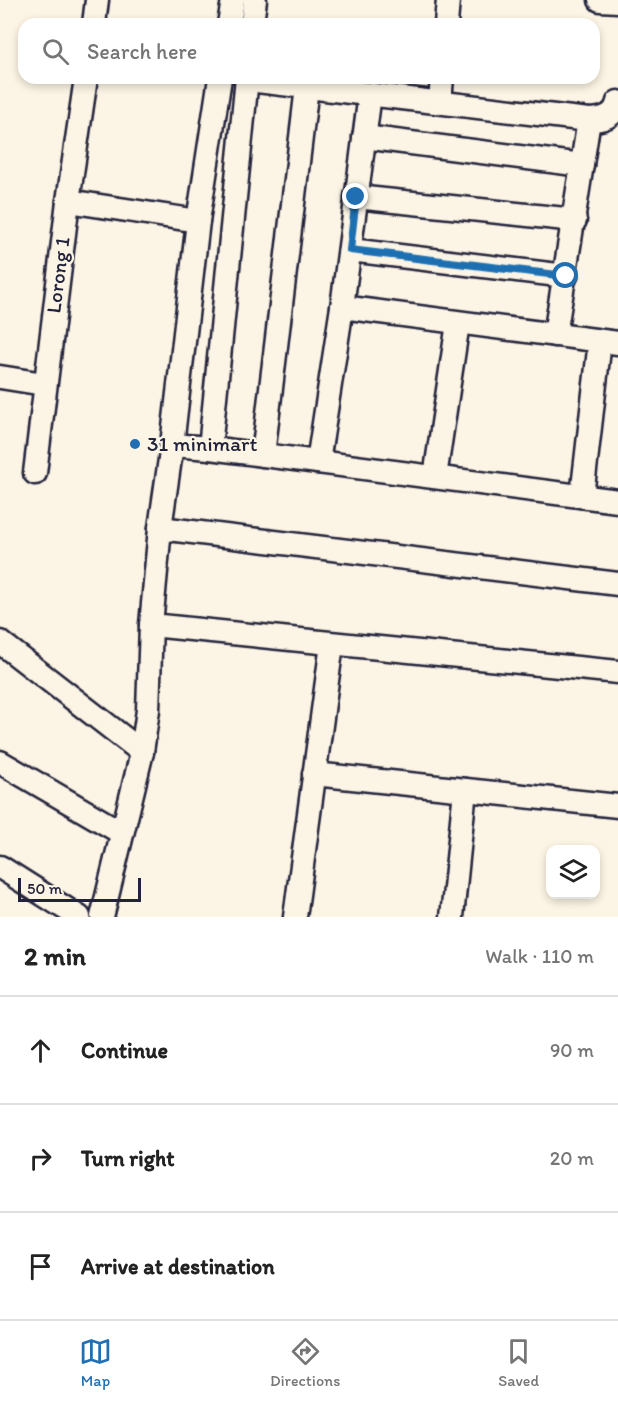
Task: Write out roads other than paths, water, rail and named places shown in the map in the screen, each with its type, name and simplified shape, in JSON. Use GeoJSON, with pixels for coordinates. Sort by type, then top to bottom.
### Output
{"type":"FeatureCollection","features":[{"type":"Feature","properties":{"kind":"street"},"geometry":{"type":"LineString","coordinates":[[95,18],[97,0]]}},
{"type":"Feature","properties":{"kind":"street"},"geometry":{"type":"LineString","coordinates":[[230,18],[233,0]]}},
{"type":"Feature","properties":{"kind":"street"},"geometry":{"type":"LineString","coordinates":[[253,18],[255,0]]}},
{"type":"Feature","properties":{"kind":"street"},"geometry":{"type":"LineString","coordinates":[[446,18],[448,0]]}},
{"type":"Feature","properties":{"kind":"street"},"geometry":{"type":"LineString","coordinates":[[600,0],[618,1]]}},
{"type":"Feature","properties":{"kind":"street","name":"Lorong 1"},"geometry":{"type":"LineString","coordinates":[[35,473],[44,384],[85,84]]}},
{"type":"Feature","properties":{"kind":"street"},"geometry":{"type":"LineString","coordinates":[[102,917],[142,752],[148,710],[151,625],[160,528],[198,220],[219,84]]}},
{"type":"Feature","properties":{"kind":"street"},"geometry":{"type":"LineString","coordinates":[[210,448],[246,84]]}},
{"type":"Feature","properties":{"kind":"street"},"geometry":{"type":"LineString","coordinates":[[284,84],[589,120],[607,117],[618,106],[618,102]]}},
{"type":"Feature","properties":{"kind":"street"},"geometry":{"type":"LineString","coordinates":[[440,102],[442,84]]}},
{"type":"Feature","properties":{"kind":"street"},"geometry":{"type":"LineString","coordinates":[[263,455],[307,87]]}},
{"type":"Feature","properties":{"kind":"street"},"geometry":{"type":"LineString","coordinates":[[318,462],[342,307],[370,94]]}},
{"type":"Feature","properties":{"kind":"street"},"geometry":{"type":"LineString","coordinates":[[555,335],[589,120]]}},
{"type":"Feature","properties":{"kind":"street"},"geometry":{"type":"LineString","coordinates":[[364,137],[582,165]]}},
{"type":"Feature","properties":{"kind":"street"},"geometry":{"type":"LineString","coordinates":[[356,197],[575,220]]}},
{"type":"Feature","properties":{"kind":"street"},"geometry":{"type":"LineString","coordinates":[[68,201],[198,220]]}},
{"type":"Feature","properties":{"kind":"street"},"geometry":{"type":"LineString","coordinates":[[350,250],[566,276]]}},
{"type":"Feature","properties":{"kind":"street"},"geometry":{"type":"LineString","coordinates":[[342,307],[609,342],[582,496]]}},
{"type":"Feature","properties":{"kind":"street"},"geometry":{"type":"LineString","coordinates":[[435,477],[458,323]]}},
{"type":"Feature","properties":{"kind":"street"},"geometry":{"type":"LineString","coordinates":[[0,377],[44,384]]}},
{"type":"Feature","properties":{"kind":"street"},"geometry":{"type":"LineString","coordinates":[[172,445],[618,501]]}},
{"type":"Feature","properties":{"kind":"street"},"geometry":{"type":"LineString","coordinates":[[160,528],[618,584]]}},
{"type":"Feature","properties":{"kind":"street"},"geometry":{"type":"LineString","coordinates":[[151,625],[618,672]]}},
{"type":"Feature","properties":{"kind":"street"},"geometry":{"type":"LineString","coordinates":[[0,642],[142,752]]}},
{"type":"Feature","properties":{"kind":"street"},"geometry":{"type":"LineString","coordinates":[[295,917],[332,644]]}},
{"type":"Feature","properties":{"kind":"street"},"geometry":{"type":"LineString","coordinates":[[0,762],[122,833]]}},
{"type":"Feature","properties":{"kind":"street"},"geometry":{"type":"LineString","coordinates":[[314,774],[618,806]]}},
{"type":"Feature","properties":{"kind":"street"},"geometry":{"type":"LineString","coordinates":[[452,917],[465,790]]}},
{"type":"Feature","properties":{"kind":"street"},"geometry":{"type":"LineString","coordinates":[[0,867],[79,917]]}},
{"type":"Feature","properties":{"kind":"place","name":"31 minimart"},"geometry":{"type":"Point","coordinates":[135,444]}}]}
